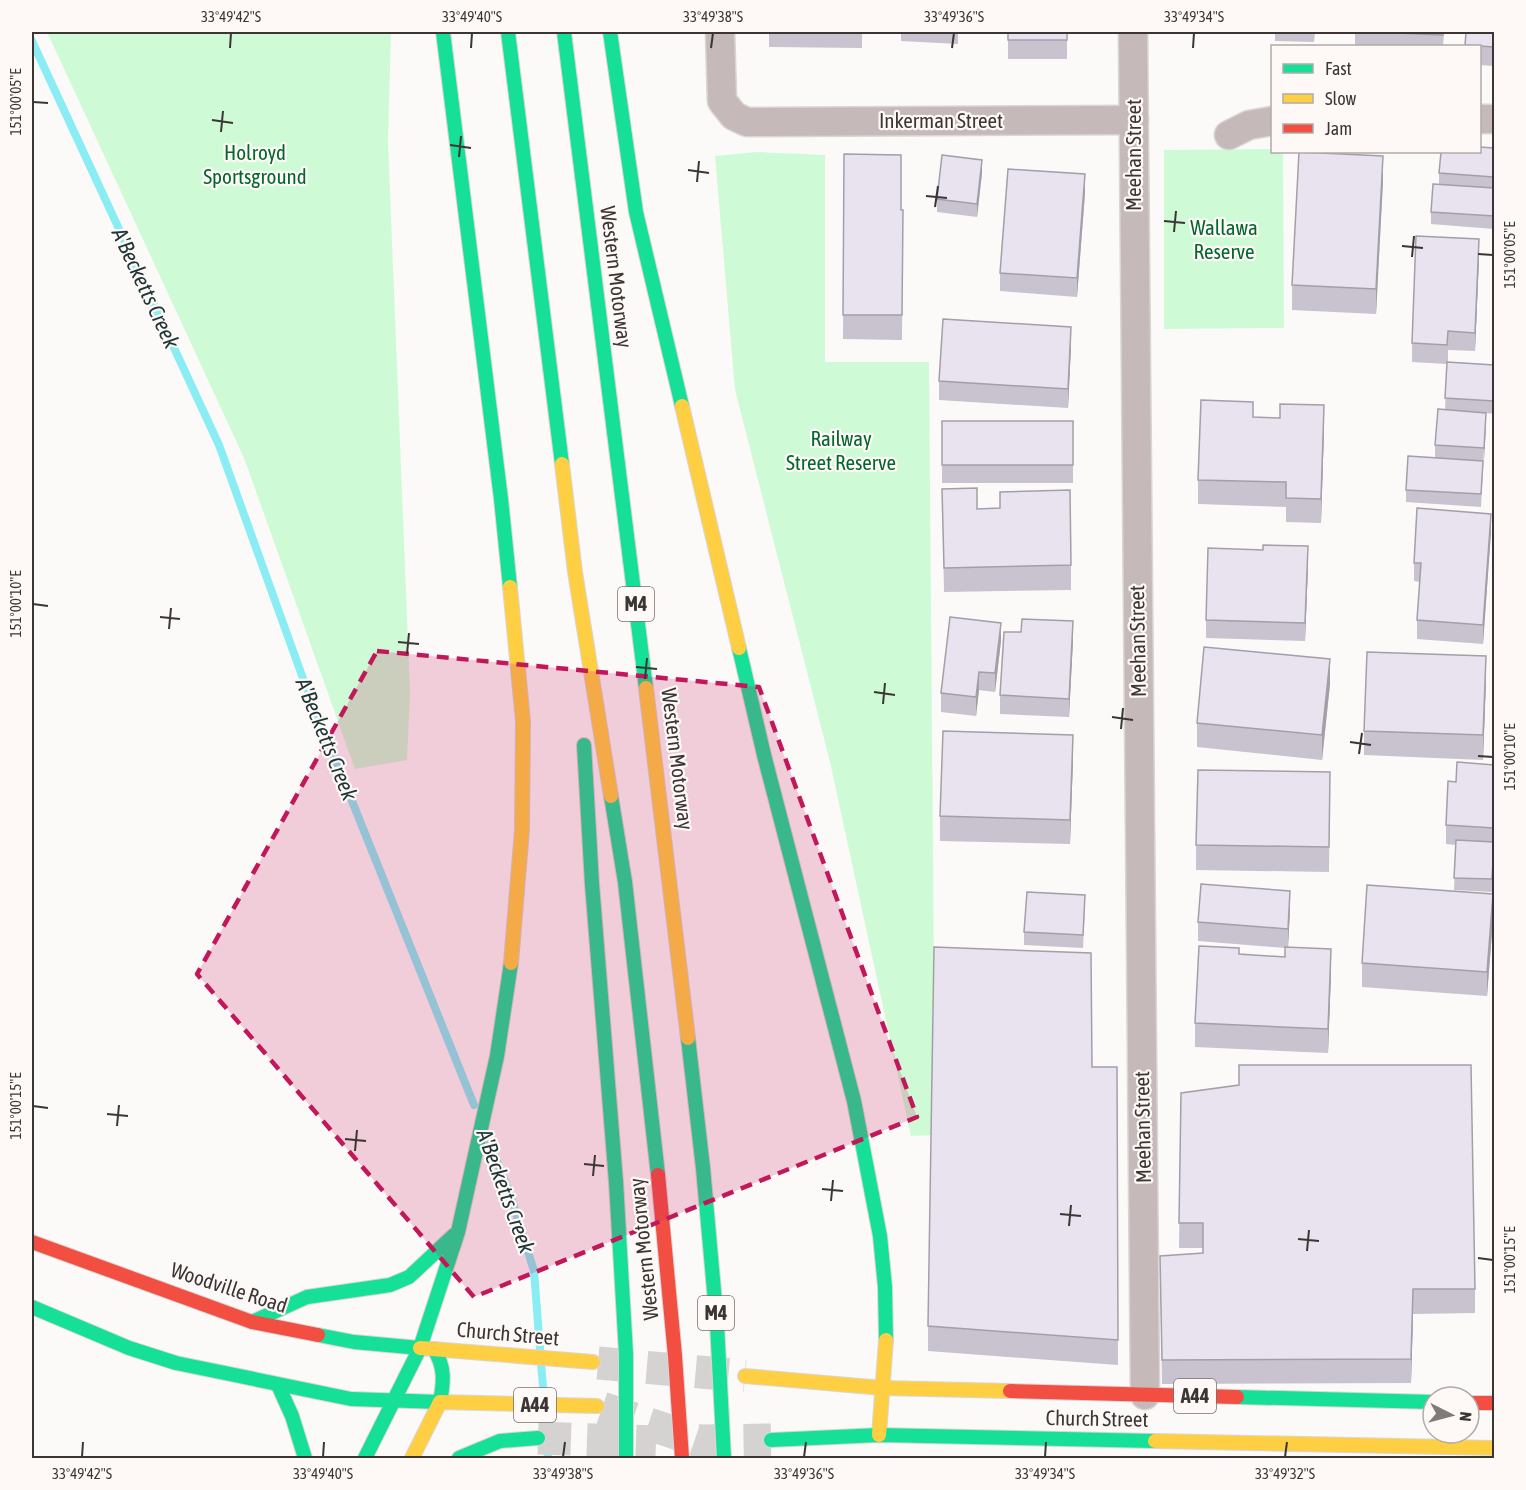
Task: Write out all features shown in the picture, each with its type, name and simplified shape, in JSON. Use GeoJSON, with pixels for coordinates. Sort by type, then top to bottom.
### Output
{"type":"FeatureCollection","features":[{"type":"Feature","properties":{"kind":"main road"},"geometry":{"type":"LineString","coordinates":[[365,1458],[393,1401],[427,1348],[458,1232],[497,1056],[514,946],[522,830],[523,721],[501,499],[443,32]]}},
{"type":"Feature","properties":{"kind":"main road","name":"Western Motorway"},"geometry":{"type":"LineString","coordinates":[[508,32],[575,572],[625,882],[658,1175],[682,1458]]}},
{"type":"Feature","properties":{"kind":"main road","name":"Western Motorway"},"geometry":{"type":"LineString","coordinates":[[564,32],[669,865],[703,1168],[717,1324],[724,1458]]}},
{"type":"Feature","properties":{"kind":"main road"},"geometry":{"type":"LineString","coordinates":[[610,32],[636,212],[761,743],[854,1101],[880,1236],[885,1287],[886,1345],[879,1435]]}},
{"type":"Feature","properties":{"kind":"main road","name":"Western Motorway"},"geometry":{"type":"LineString","coordinates":[[575,572],[582,699]]}},
{"type":"Feature","properties":{"kind":"main road","name":"Western Motorway"},"geometry":{"type":"LineString","coordinates":[[584,734],[592,884],[624,1302],[626,1458]]}},
{"type":"Feature","properties":{"kind":"main road"},"geometry":{"type":"LineString","coordinates":[[252,1322],[307,1297],[390,1285],[409,1277],[458,1232]]}},
{"type":"Feature","properties":{"kind":"main road","name":"Woodville Road"},"geometry":{"type":"LineString","coordinates":[[32,1242],[252,1322],[354,1342],[427,1348]]}},
{"type":"Feature","properties":{"kind":"main road"},"geometry":{"type":"LineString","coordinates":[[32,1307],[176,1363],[351,1399],[393,1401]]}},
{"type":"Feature","properties":{"kind":"main road"},"geometry":{"type":"LineString","coordinates":[[412,1458],[440,1402],[445,1380],[442,1362],[427,1348]]}},
{"type":"Feature","properties":{"kind":"main road","name":"Church Street"},"geometry":{"type":"LineString","coordinates":[[427,1348],[593,1362]]}},
{"type":"Feature","properties":{"kind":"main road","name":"Church Street"},"geometry":{"type":"LineString","coordinates":[[745,1376],[883,1388],[1421,1402]]}},
{"type":"Feature","properties":{"kind":"main road"},"geometry":{"type":"LineString","coordinates":[[278,1385],[292,1416],[305,1458]]}},
{"type":"Feature","properties":{"kind":"main road","name":"A44"},"geometry":{"type":"LineString","coordinates":[[393,1401],[597,1406]]}},
{"type":"Feature","properties":{"kind":"main road","name":"Church Street"},"geometry":{"type":"LineString","coordinates":[[771,1449],[879,1435],[1494,1448]]}},
{"type":"Feature","properties":{"kind":"main road","name":"A44"},"geometry":{"type":"LineString","coordinates":[[465,1456],[500,1441],[538,1438]]}},
{"type":"Feature","properties":{"kind":"street","name":"Inkerman Street"},"geometry":{"type":"LineString","coordinates":[[720,32],[722,101],[734,116],[747,122],[1134,120]]}},
{"type":"Feature","properties":{"kind":"street","name":"Meehan Street"},"geometry":{"type":"LineString","coordinates":[[1133,32],[1145,1395]]}},
{"type":"Feature","properties":{"kind":"street"},"geometry":{"type":"LineString","coordinates":[[1229,135],[1249,125],[1271,121]]}},
{"type":"Feature","properties":{"kind":"highlighted area"},"geometry":{"type":"Polygon","coordinates":[[[377,651],[759,687],[917,1117],[474,1297],[197,974],[377,651]]]}},
{"type":"Feature","properties":{"kind":"green space","name":"Holroyd Sportsground"},"geometry":{"type":"Polygon","coordinates":[[[47,32],[391,32],[388,141],[410,692],[407,760],[355,769],[244,458],[47,32]]]}},
{"type":"Feature","properties":{"kind":"green space","name":"Wallawa Reserve"},"geometry":{"type":"Polygon","coordinates":[[[1271,149],[1271,153],[1283,153],[1284,328],[1164,329],[1164,150],[1271,149]]]}},
{"type":"Feature","properties":{"kind":"green space","name":"Railway Street Reserve"},"geometry":{"type":"Polygon","coordinates":[[[756,152],[825,155],[825,362],[929,362],[934,972],[933,1135],[911,1136],[830,762],[735,390],[715,156],[756,152]]]}},
{"type":"Feature","properties":{"kind":"building"},"geometry":{"type":"Polygon","coordinates":[[[1008,32],[1067,32],[1067,40],[1008,40],[1008,32]]]}},
{"type":"Feature","properties":{"kind":"building"},"geometry":{"type":"Polygon","coordinates":[[[1372,32],[1443,32],[1443,35],[1372,32]]]}},
{"type":"Feature","properties":{"kind":"building"},"geometry":{"type":"Polygon","coordinates":[[[1466,32],[1494,32],[1494,47],[1465,45],[1466,32]]]}},
{"type":"Feature","properties":{"kind":"building"},"geometry":{"type":"Polygon","coordinates":[[[1481,147],[1494,148],[1494,177],[1439,173],[1441,153],[1481,153],[1481,147]]]}},
{"type":"Feature","properties":{"kind":"building"},"geometry":{"type":"Polygon","coordinates":[[[1299,153],[1383,156],[1376,289],[1292,285],[1299,153]]]}},
{"type":"Feature","properties":{"kind":"building"},"geometry":{"type":"Polygon","coordinates":[[[844,154],[901,155],[902,315],[843,315],[844,154]]]}},
{"type":"Feature","properties":{"kind":"building"},"geometry":{"type":"Polygon","coordinates":[[[942,155],[982,160],[977,204],[937,199],[942,155]]]}},
{"type":"Feature","properties":{"kind":"building"},"geometry":{"type":"Polygon","coordinates":[[[1008,169],[1085,174],[1077,278],[1000,273],[1008,169]]]}},
{"type":"Feature","properties":{"kind":"building"},"geometry":{"type":"Polygon","coordinates":[[[1433,184],[1494,188],[1494,216],[1431,212],[1433,184]]]}},
{"type":"Feature","properties":{"kind":"building"},"geometry":{"type":"Polygon","coordinates":[[[1416,236],[1479,239],[1475,333],[1448,331],[1447,345],[1412,343],[1416,236]]]}},
{"type":"Feature","properties":{"kind":"building"},"geometry":{"type":"Polygon","coordinates":[[[943,319],[1071,327],[1068,389],[939,381],[943,319]]]}},
{"type":"Feature","properties":{"kind":"building"},"geometry":{"type":"Polygon","coordinates":[[[1447,362],[1494,365],[1494,401],[1445,398],[1447,362]]]}},
{"type":"Feature","properties":{"kind":"building"},"geometry":{"type":"Polygon","coordinates":[[[1201,400],[1253,402],[1253,417],[1280,418],[1280,404],[1324,405],[1321,499],[1286,498],[1286,482],[1198,480],[1201,400]]]}},
{"type":"Feature","properties":{"kind":"building"},"geometry":{"type":"Polygon","coordinates":[[[1438,409],[1486,413],[1484,448],[1435,445],[1438,409]]]}},
{"type":"Feature","properties":{"kind":"building"},"geometry":{"type":"Polygon","coordinates":[[[942,421],[1073,421],[1073,465],[942,465],[942,421]]]}},
{"type":"Feature","properties":{"kind":"building"},"geometry":{"type":"Polygon","coordinates":[[[1408,456],[1483,461],[1481,494],[1406,490],[1408,456]]]}},
{"type":"Feature","properties":{"kind":"building"},"geometry":{"type":"Polygon","coordinates":[[[977,488],[977,509],[1000,508],[1000,492],[1070,490],[1071,565],[944,568],[942,489],[977,488]]]}},
{"type":"Feature","properties":{"kind":"building"},"geometry":{"type":"Polygon","coordinates":[[[1417,508],[1491,514],[1483,625],[1417,620],[1421,563],[1414,563],[1417,508]]]}},
{"type":"Feature","properties":{"kind":"building"},"geometry":{"type":"Polygon","coordinates":[[[1263,545],[1308,546],[1305,623],[1206,620],[1208,548],[1263,550],[1263,545]]]}},
{"type":"Feature","properties":{"kind":"building"},"geometry":{"type":"Polygon","coordinates":[[[950,617],[1001,623],[995,673],[979,672],[976,697],[941,693],[950,617]]]}},
{"type":"Feature","properties":{"kind":"building"},"geometry":{"type":"Polygon","coordinates":[[[1022,619],[1073,621],[1069,699],[1000,695],[1004,632],[1021,632],[1022,619]]]}},
{"type":"Feature","properties":{"kind":"building"},"geometry":{"type":"Polygon","coordinates":[[[1204,647],[1330,659],[1322,735],[1197,723],[1204,647]]]}},
{"type":"Feature","properties":{"kind":"building"},"geometry":{"type":"Polygon","coordinates":[[[1367,652],[1486,656],[1483,735],[1364,731],[1367,652]]]}},
{"type":"Feature","properties":{"kind":"building"},"geometry":{"type":"Polygon","coordinates":[[[943,731],[1073,735],[1070,820],[940,816],[943,731]]]}},
{"type":"Feature","properties":{"kind":"building"},"geometry":{"type":"Polygon","coordinates":[[[1457,762],[1494,765],[1494,828],[1446,825],[1448,781],[1456,782],[1457,762]]]}},
{"type":"Feature","properties":{"kind":"building"},"geometry":{"type":"Polygon","coordinates":[[[1198,770],[1330,772],[1329,847],[1196,845],[1198,770]]]}},
{"type":"Feature","properties":{"kind":"building"},"geometry":{"type":"Polygon","coordinates":[[[1456,840],[1494,842],[1492,879],[1454,878],[1456,840]]]}},
{"type":"Feature","properties":{"kind":"building"},"geometry":{"type":"Polygon","coordinates":[[[1201,884],[1290,891],[1288,929],[1198,922],[1201,884]]]}},
{"type":"Feature","properties":{"kind":"building"},"geometry":{"type":"Polygon","coordinates":[[[1367,885],[1493,894],[1487,972],[1362,963],[1367,885]]]}},
{"type":"Feature","properties":{"kind":"building"},"geometry":{"type":"Polygon","coordinates":[[[1027,892],[1085,895],[1083,935],[1024,932],[1027,892]]]}},
{"type":"Feature","properties":{"kind":"building"},"geometry":{"type":"Polygon","coordinates":[[[1199,946],[1239,948],[1239,954],[1285,957],[1285,947],[1331,949],[1328,1029],[1195,1023],[1199,946]]]}},
{"type":"Feature","properties":{"kind":"building"},"geometry":{"type":"Polygon","coordinates":[[[934,947],[1091,953],[1092,1067],[1117,1067],[1118,1340],[928,1326],[934,947]]]}},
{"type":"Feature","properties":{"kind":"building"},"geometry":{"type":"Polygon","coordinates":[[[1239,1065],[1471,1065],[1475,1289],[1413,1289],[1411,1359],[1162,1360],[1160,1256],[1203,1253],[1203,1223],[1179,1223],[1181,1093],[1239,1085],[1239,1065]]]}},
{"type":"Feature","properties":{"kind":"waterway","name":"A'Becketts Creek"},"geometry":{"type":"LineString","coordinates":[[32,41],[219,445],[305,684],[474,1105]]}},
{"type":"Feature","properties":{"kind":"waterway","name":"A'Becketts Creek"},"geometry":{"type":"LineString","coordinates":[[490,1144],[510,1194],[534,1271],[540,1349]]}},
{"type":"Feature","properties":{"kind":"waterway","name":"A'Becketts Creek"},"geometry":{"type":"LineString","coordinates":[[541,1364],[544,1397]]}},
{"type":"Feature","properties":{"kind":"waterway","name":"A'Becketts Creek"},"geometry":{"type":"LineString","coordinates":[[545,1412],[548,1458]]}},
{"type":"Feature","properties":{"kind":"tunnel"},"geometry":{"type":"LineString","coordinates":[[598,1363],[745,1376]]}},
{"type":"Feature","properties":{"kind":"tunnel"},"geometry":{"type":"LineString","coordinates":[[602,1408],[699,1441],[771,1440]]}},
{"type":"Feature","properties":{"kind":"tunnel"},"geometry":{"type":"LineString","coordinates":[[538,1438],[656,1442]]}},
{"type":"Feature","properties":{"kind":"traffic: fast"},"geometry":{"type":"LineString","coordinates":[[443,32],[510,587]]}},
{"type":"Feature","properties":{"kind":"traffic: fast"},"geometry":{"type":"LineString","coordinates":[[508,32],[562,464]]}},
{"type":"Feature","properties":{"kind":"traffic: fast"},"geometry":{"type":"LineString","coordinates":[[564,32],[646,688]]}},
{"type":"Feature","properties":{"kind":"traffic: fast"},"geometry":{"type":"LineString","coordinates":[[610,32],[636,212],[682,406]]}},
{"type":"Feature","properties":{"kind":"traffic: fast"},"geometry":{"type":"LineString","coordinates":[[739,648],[764,755],[854,1101],[880,1236],[885,1287],[886,1340]]}},
{"type":"Feature","properties":{"kind":"traffic: fast"},"geometry":{"type":"LineString","coordinates":[[584,745],[592,884],[616,1182]]}},
{"type":"Feature","properties":{"kind":"traffic: fast"},"geometry":{"type":"LineString","coordinates":[[611,796],[625,882],[658,1175]]}},
{"type":"Feature","properties":{"kind":"traffic: fast"},"geometry":{"type":"LineString","coordinates":[[365,1458],[420,1348],[458,1232],[497,1056],[511,963]]}},
{"type":"Feature","properties":{"kind":"traffic: fast"},"geometry":{"type":"LineString","coordinates":[[688,1038],[703,1168]]}},
{"type":"Feature","properties":{"kind":"traffic: fast"},"geometry":{"type":"LineString","coordinates":[[703,1168],[717,1324],[724,1458]]}},
{"type":"Feature","properties":{"kind":"traffic: fast"},"geometry":{"type":"LineString","coordinates":[[616,1182],[626,1354],[626,1458]]}},
{"type":"Feature","properties":{"kind":"traffic: fast"},"geometry":{"type":"LineString","coordinates":[[252,1322],[307,1297],[390,1285],[409,1277],[454,1235]]}},
{"type":"Feature","properties":{"kind":"traffic: fast"},"geometry":{"type":"LineString","coordinates":[[32,1307],[129,1348],[176,1363],[351,1399],[440,1402],[443,1374],[434,1349]]}},
{"type":"Feature","properties":{"kind":"traffic: fast"},"geometry":{"type":"LineString","coordinates":[[318,1335],[354,1342],[420,1348]]}},
{"type":"Feature","properties":{"kind":"traffic: fast"},"geometry":{"type":"LineString","coordinates":[[278,1385],[292,1416],[305,1458]]}},
{"type":"Feature","properties":{"kind":"traffic: fast"},"geometry":{"type":"LineString","coordinates":[[1237,1397],[1421,1402]]}},
{"type":"Feature","properties":{"kind":"traffic: fast"},"geometry":{"type":"LineString","coordinates":[[771,1440],[879,1435],[1155,1441]]}},
{"type":"Feature","properties":{"kind":"traffic: fast"},"geometry":{"type":"LineString","coordinates":[[459,1458],[500,1441],[538,1438]]}},
{"type":"Feature","properties":{"kind":"traffic: slow"},"geometry":{"type":"LineString","coordinates":[[682,406],[739,648]]}},
{"type":"Feature","properties":{"kind":"traffic: slow"},"geometry":{"type":"LineString","coordinates":[[562,464],[575,572],[611,796]]}},
{"type":"Feature","properties":{"kind":"traffic: slow"},"geometry":{"type":"LineString","coordinates":[[510,587],[523,721],[522,830],[511,963]]}},
{"type":"Feature","properties":{"kind":"traffic: slow"},"geometry":{"type":"LineString","coordinates":[[646,688],[688,1038]]}},
{"type":"Feature","properties":{"kind":"traffic: slow"},"geometry":{"type":"LineString","coordinates":[[879,1435],[886,1340]]}},
{"type":"Feature","properties":{"kind":"traffic: slow"},"geometry":{"type":"LineString","coordinates":[[420,1348],[593,1362]]}},
{"type":"Feature","properties":{"kind":"traffic: slow"},"geometry":{"type":"LineString","coordinates":[[745,1376],[883,1388],[1010,1391]]}},
{"type":"Feature","properties":{"kind":"traffic: slow"},"geometry":{"type":"LineString","coordinates":[[412,1458],[440,1402],[597,1406]]}},
{"type":"Feature","properties":{"kind":"traffic: slow"},"geometry":{"type":"LineString","coordinates":[[1155,1441],[1494,1448]]}},
{"type":"Feature","properties":{"kind":"traffic: jam"},"geometry":{"type":"LineString","coordinates":[[658,1175],[682,1458]]}},
{"type":"Feature","properties":{"kind":"traffic: jam"},"geometry":{"type":"LineString","coordinates":[[32,1242],[252,1322],[318,1335]]}},
{"type":"Feature","properties":{"kind":"traffic: jam"},"geometry":{"type":"LineString","coordinates":[[1010,1391],[1237,1397]]}},
{"type":"Feature","properties":{"kind":"traffic: jam"},"geometry":{"type":"LineString","coordinates":[[1481,1403],[1494,1403]]}}]}
